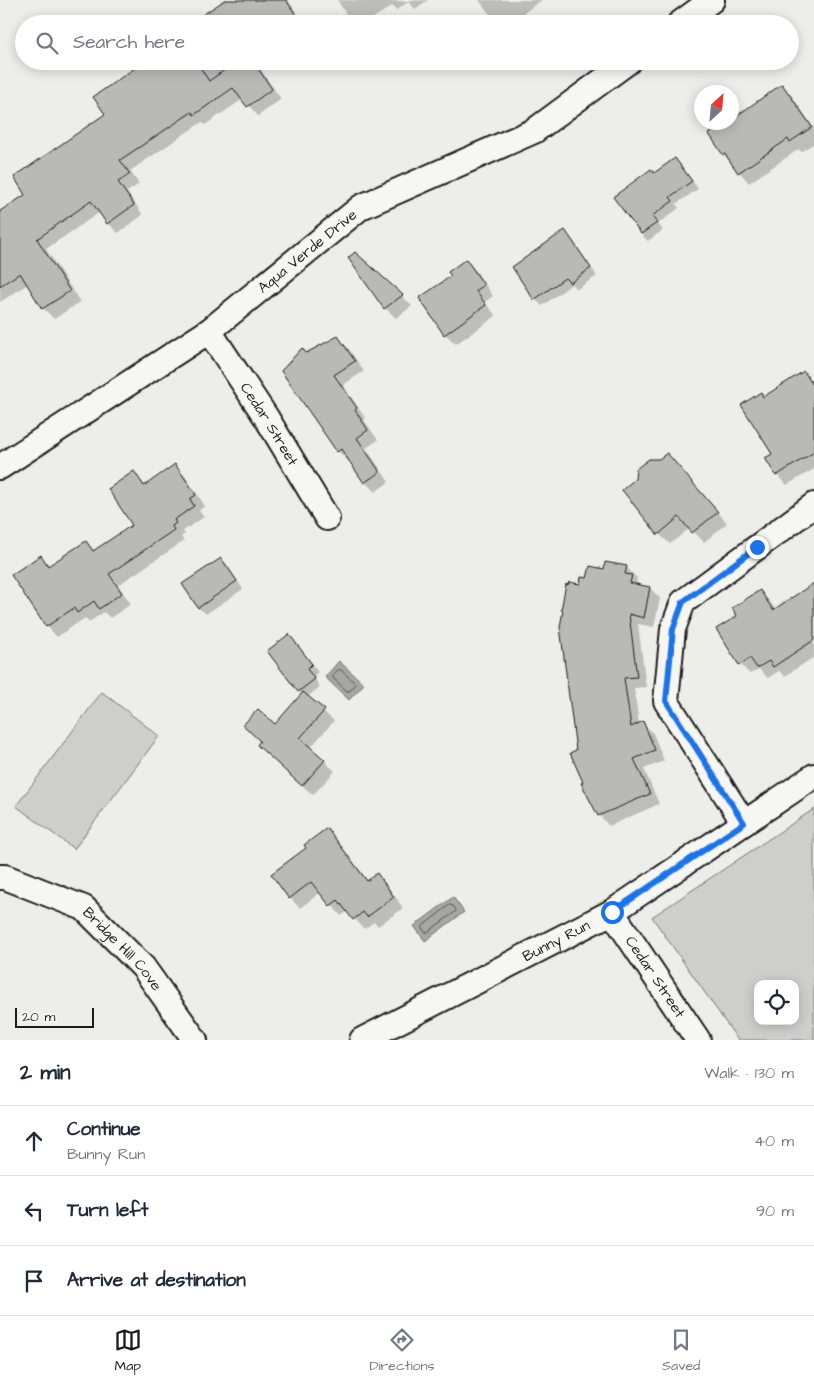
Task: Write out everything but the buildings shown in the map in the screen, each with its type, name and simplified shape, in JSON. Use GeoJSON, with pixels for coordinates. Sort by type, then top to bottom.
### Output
{"type":"FeatureCollection","features":[{"type":"Feature","properties":{"kind":"street"},"geometry":{"type":"LineString","coordinates":[[692,15],[712,0]]}},
{"type":"Feature","properties":{"kind":"street","name":"Aqua Verde Drive"},"geometry":{"type":"LineString","coordinates":[[0,467],[209,331],[362,207],[534,131],[617,70]]}},
{"type":"Feature","properties":{"kind":"street","name":"Cedar Street"},"geometry":{"type":"LineString","coordinates":[[209,331],[266,417],[327,518]]}},
{"type":"Feature","properties":{"kind":"street"},"geometry":{"type":"LineString","coordinates":[[744,823],[666,701],[673,629],[683,602],[814,505]]}},
{"type":"Feature","properties":{"kind":"street","name":"Bunny Run"},"geometry":{"type":"LineString","coordinates":[[362,1040],[612,912],[814,776]]}},
{"type":"Feature","properties":{"kind":"street","name":"Bridge Hill Cove"},"geometry":{"type":"LineString","coordinates":[[0,877],[5,877],[84,908],[143,967],[195,1040]]}},
{"type":"Feature","properties":{"kind":"street","name":"Cedar Street"},"geometry":{"type":"LineString","coordinates":[[612,912],[698,1040]]}},
{"type":"Feature","properties":{"kind":"shaded area"},"geometry":{"type":"Polygon","coordinates":[[[102,692],[159,736],[74,849],[16,806],[102,692]]]}},
{"type":"Feature","properties":{"kind":"shaded area"},"geometry":{"type":"Polygon","coordinates":[[[814,809],[814,1040],[738,1040],[652,917],[814,809]]]}},
{"type":"Feature","properties":{"kind":"water"},"geometry":{"type":"Polygon","coordinates":[[[339,661],[364,684],[349,700],[325,677],[339,661]]]}},
{"type":"Feature","properties":{"kind":"water"},"geometry":{"type":"Polygon","coordinates":[[[453,897],[464,912],[425,941],[414,926],[453,897]]]}},
{"type":"Feature","properties":{"kind":"route"},"geometry":{"type":"LineString","coordinates":[[612,912],[744,823],[666,701],[673,629],[683,602],[757,547]]}}]}
